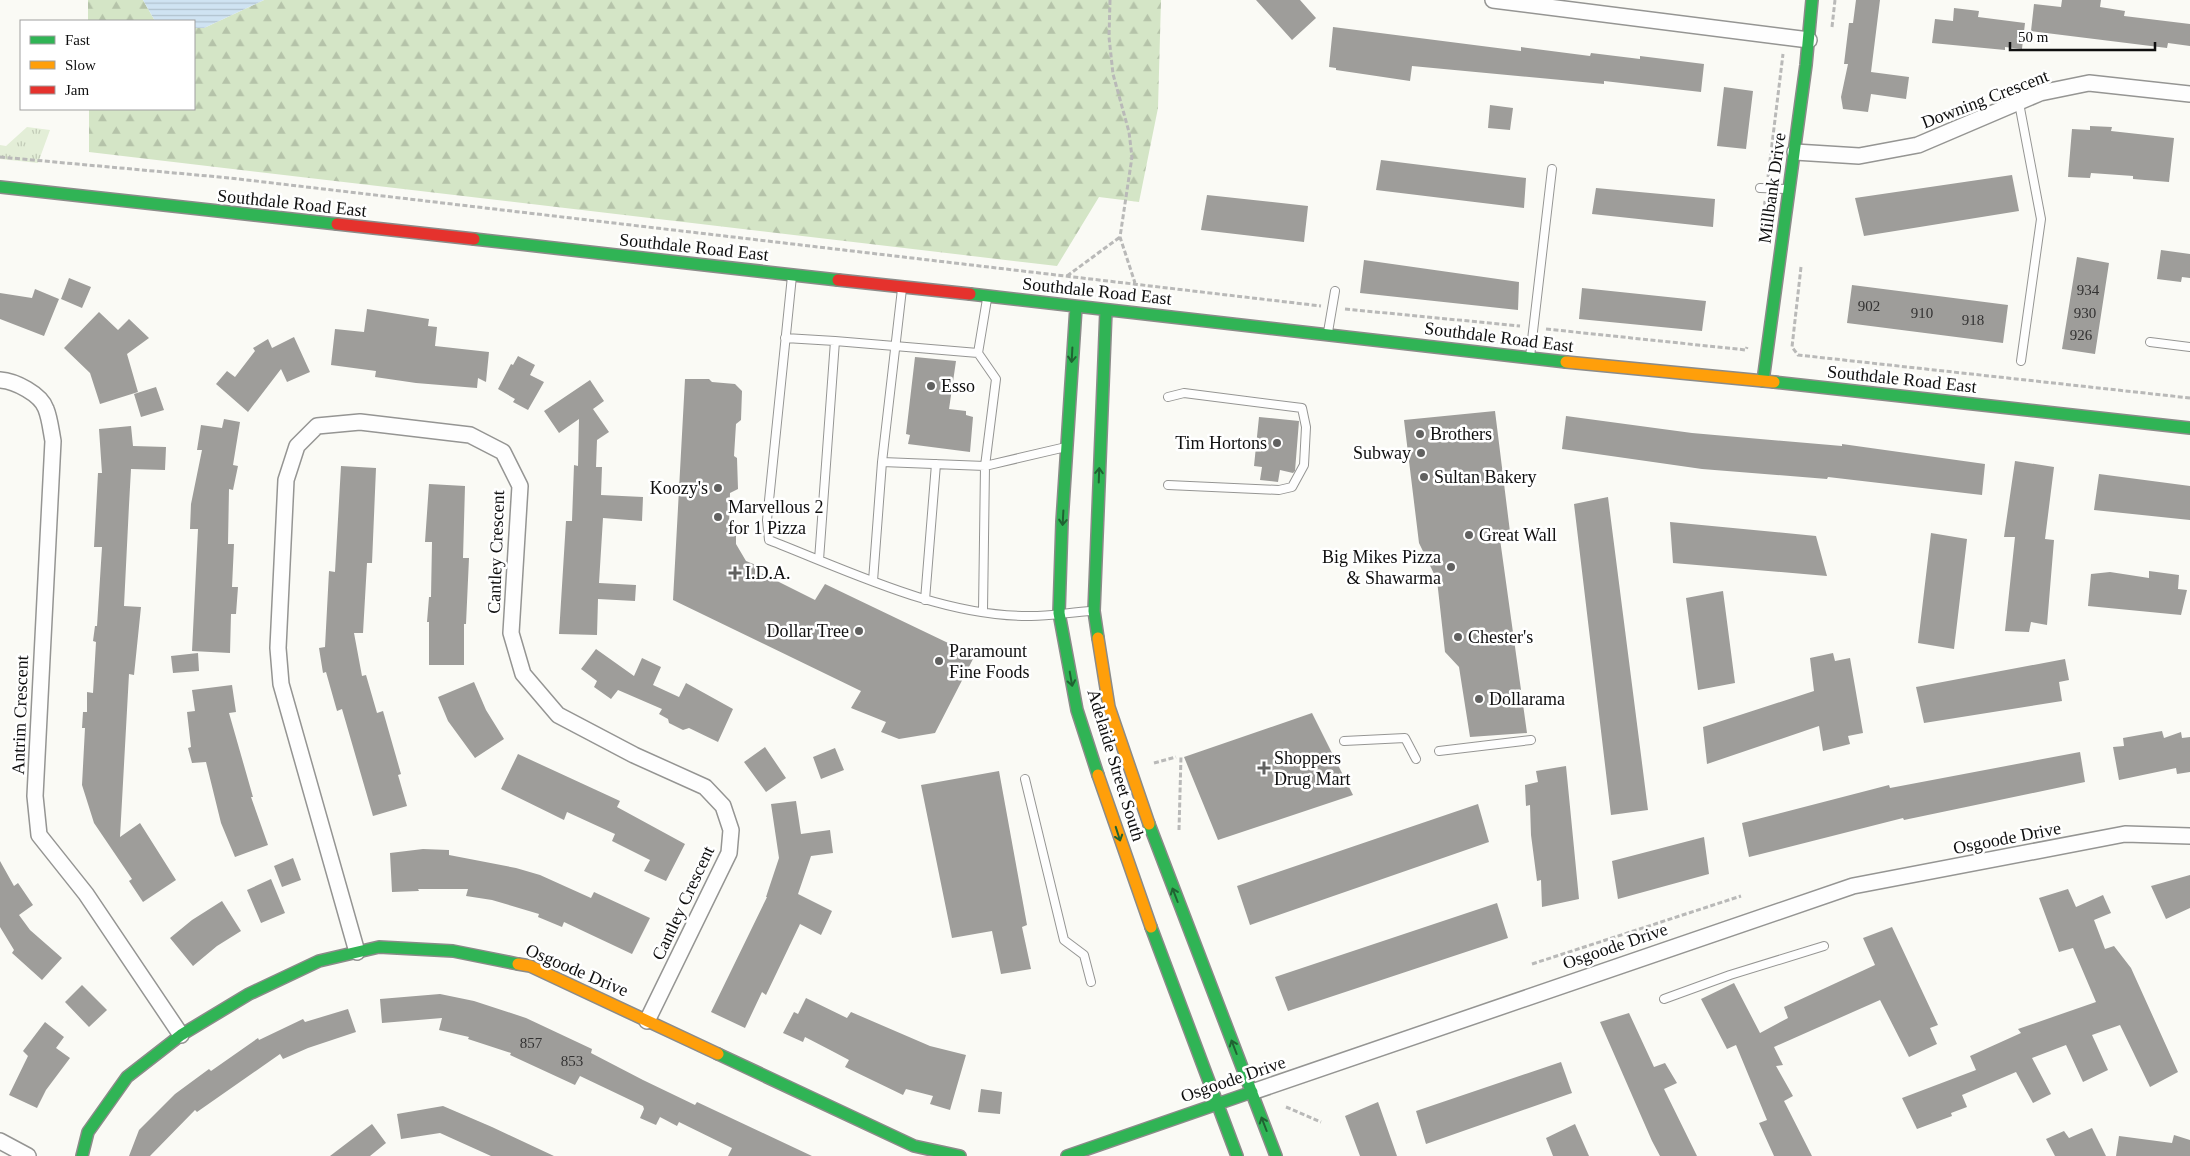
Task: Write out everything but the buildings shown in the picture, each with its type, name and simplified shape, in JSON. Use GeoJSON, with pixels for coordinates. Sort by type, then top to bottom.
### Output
{"type":"FeatureCollection","features":[{"type":"Feature","properties":{"kind":"street"},"geometry":{"type":"LineString","coordinates":[[1494,0],[1559,4],[1809,40]]}},
{"type":"Feature","properties":{"kind":"street","name":"Millbank Drive"},"geometry":{"type":"LineString","coordinates":[[1764,381],[1795,152],[1812,0]]}},
{"type":"Feature","properties":{"kind":"street","name":"Downing Crescent"},"geometry":{"type":"LineString","coordinates":[[1795,152],[1859,156],[1918,146],[2040,93],[2089,83],[2190,94]]}},
{"type":"Feature","properties":{"kind":"street","name":"Southdale Road East"},"geometry":{"type":"LineString","coordinates":[[0,187],[1328,334],[1530,359],[1764,381],[2190,428]]}},
{"type":"Feature","properties":{"kind":"street","name":"Adelaide Street South"},"geometry":{"type":"LineString","coordinates":[[1076,307],[1059,613],[1077,710],[1128,865],[1237,1156]]}},
{"type":"Feature","properties":{"kind":"street","name":"Adelaide Street South"},"geometry":{"type":"LineString","coordinates":[[1106,310],[1094,611],[1108,708],[1160,857],[1276,1156]]}},
{"type":"Feature","properties":{"kind":"street","name":"Antrim Crescent"},"geometry":{"type":"LineString","coordinates":[[0,380],[8,380],[29,391],[46,407],[53,441],[35,796],[39,835],[86,894],[182,1035]]}},
{"type":"Feature","properties":{"kind":"street","name":"Cantley Crescent"},"geometry":{"type":"LineString","coordinates":[[357,952],[281,684],[278,648],[286,480],[297,446],[317,426],[360,422],[470,435],[502,452],[520,486],[512,633],[523,674],[558,715],[634,755],[705,787],[723,806],[731,830],[729,853],[647,1021]]}},
{"type":"Feature","properties":{"kind":"street","name":"Osgoode Drive"},"geometry":{"type":"LineString","coordinates":[[1067,1156],[1852,886],[2125,834],[2190,836]]}},
{"type":"Feature","properties":{"kind":"street","name":"Osgoode Drive"},"geometry":{"type":"LineString","coordinates":[[82,1156],[88,1132],[127,1077],[182,1035],[249,994],[319,960],[380,948],[453,951],[530,966],[914,1146],[960,1156]]}},
{"type":"Feature","properties":{"kind":"street"},"geometry":{"type":"LineString","coordinates":[[0,1141],[28,1156]]}},
{"type":"Feature","properties":{"kind":"lane"},"geometry":{"type":"LineString","coordinates":[[2019,103],[2041,219],[2022,361]]}},
{"type":"Feature","properties":{"kind":"lane"},"geometry":{"type":"LineString","coordinates":[[1530,359],[1552,169]]}},
{"type":"Feature","properties":{"kind":"lane"},"geometry":{"type":"LineString","coordinates":[[1763,188],[1789,189]]}},
{"type":"Feature","properties":{"kind":"lane"},"geometry":{"type":"LineString","coordinates":[[792,276],[767,520],[769,540],[925,600],[983,611],[1031,616],[1094,611]]}},
{"type":"Feature","properties":{"kind":"lane"},"geometry":{"type":"LineString","coordinates":[[873,581],[882,462],[902,288]]}},
{"type":"Feature","properties":{"kind":"lane"},"geometry":{"type":"LineString","coordinates":[[1328,334],[1335,291]]}},
{"type":"Feature","properties":{"kind":"lane"},"geometry":{"type":"LineString","coordinates":[[983,611],[985,466],[996,379],[978,353],[987,297]]}},
{"type":"Feature","properties":{"kind":"lane"},"geometry":{"type":"LineString","coordinates":[[785,338],[978,353]]}},
{"type":"Feature","properties":{"kind":"lane"},"geometry":{"type":"LineString","coordinates":[[819,560],[835,341]]}},
{"type":"Feature","properties":{"kind":"lane"},"geometry":{"type":"LineString","coordinates":[[2150,342],[2190,347]]}},
{"type":"Feature","properties":{"kind":"lane"},"geometry":{"type":"LineString","coordinates":[[1168,397],[1184,393],[1302,408],[1306,427],[1304,465],[1292,486],[1279,490],[1168,485]]}},
{"type":"Feature","properties":{"kind":"lane"},"geometry":{"type":"LineString","coordinates":[[882,462],[985,466],[1067,447]]}},
{"type":"Feature","properties":{"kind":"lane"},"geometry":{"type":"LineString","coordinates":[[925,600],[936,464]]}},
{"type":"Feature","properties":{"kind":"lane"},"geometry":{"type":"LineString","coordinates":[[1344,741],[1405,738],[1416,759]]}},
{"type":"Feature","properties":{"kind":"lane"},"geometry":{"type":"LineString","coordinates":[[1439,751],[1531,740]]}},
{"type":"Feature","properties":{"kind":"lane"},"geometry":{"type":"LineString","coordinates":[[1025,779],[1064,940],[1084,955],[1091,982]]}},
{"type":"Feature","properties":{"kind":"lane"},"geometry":{"type":"LineString","coordinates":[[1664,999],[1730,975],[1824,946]]}},
{"type":"Feature","properties":{"kind":"path"},"geometry":{"type":"LineString","coordinates":[[1110,0],[1109,37],[1113,74],[1130,132],[1132,157],[1120,236],[1134,283]]}},
{"type":"Feature","properties":{"kind":"path"},"geometry":{"type":"LineString","coordinates":[[1759,245],[1763,188],[1783,54]]}},
{"type":"Feature","properties":{"kind":"path"},"geometry":{"type":"LineString","coordinates":[[0,157],[230,178],[1134,283],[1332,308],[1746,350],[1748,340]]}},
{"type":"Feature","properties":{"kind":"path"},"geometry":{"type":"LineString","coordinates":[[1067,276],[1120,236]]}},
{"type":"Feature","properties":{"kind":"path"},"geometry":{"type":"LineString","coordinates":[[1802,260],[1792,347],[1798,355],[2190,398]]}},
{"type":"Feature","properties":{"kind":"path"},"geometry":{"type":"LineString","coordinates":[[1179,830],[1181,756]]}},
{"type":"Feature","properties":{"kind":"path"},"geometry":{"type":"LineString","coordinates":[[1154,763],[1176,757]]}},
{"type":"Feature","properties":{"kind":"path"},"geometry":{"type":"LineString","coordinates":[[1532,964],[1741,896]]}},
{"type":"Feature","properties":{"kind":"path"},"geometry":{"type":"LineString","coordinates":[[1286,1107],[1321,1122]]}},
{"type":"Feature","properties":{"kind":"green space"},"geometry":{"type":"Polygon","coordinates":[[[88,0],[143,0],[154,20],[88,20],[88,0]]]}},
{"type":"Feature","properties":{"kind":"green space"},"geometry":{"type":"Polygon","coordinates":[[[264,0],[1161,0],[1158,108],[1139,202],[1099,197],[1057,266],[89,152],[89,110],[195,110],[195,28],[204,28],[264,0]]]}},
{"type":"Feature","properties":{"kind":"green space"},"geometry":{"type":"Polygon","coordinates":[[[27,127],[50,130],[38,163],[0,159],[0,145],[6,146],[27,127]]]}},
{"type":"Feature","properties":{"kind":"water"},"geometry":{"type":"Polygon","coordinates":[[[143,0],[264,0],[204,28],[195,28],[195,20],[154,20],[143,0]]]}},
{"type":"Feature","properties":{"kind":"traffic: fast"},"geometry":{"type":"LineString","coordinates":[[1763,381],[1806,65],[1812,0]]}},
{"type":"Feature","properties":{"kind":"traffic: fast"},"geometry":{"type":"LineString","coordinates":[[0,187],[337,224]]}},
{"type":"Feature","properties":{"kind":"traffic: fast"},"geometry":{"type":"LineString","coordinates":[[474,239],[838,280]]}},
{"type":"Feature","properties":{"kind":"traffic: fast"},"geometry":{"type":"LineString","coordinates":[[970,294],[1566,362]]}},
{"type":"Feature","properties":{"kind":"traffic: fast"},"geometry":{"type":"LineString","coordinates":[[1076,307],[1062,522],[1059,613],[1077,710],[1098,775]]}},
{"type":"Feature","properties":{"kind":"traffic: fast"},"geometry":{"type":"LineString","coordinates":[[1098,638],[1094,611],[1106,310]]}},
{"type":"Feature","properties":{"kind":"traffic: fast"},"geometry":{"type":"LineString","coordinates":[[1774,382],[2190,428]]}},
{"type":"Feature","properties":{"kind":"traffic: fast"},"geometry":{"type":"LineString","coordinates":[[1149,824],[1276,1156]]}},
{"type":"Feature","properties":{"kind":"traffic: fast"},"geometry":{"type":"LineString","coordinates":[[1151,927],[1237,1156]]}},
{"type":"Feature","properties":{"kind":"traffic: fast"},"geometry":{"type":"LineString","coordinates":[[82,1156],[88,1132],[127,1077],[181,1035],[249,994],[319,961],[379,947],[453,951],[518,964]]}},
{"type":"Feature","properties":{"kind":"traffic: fast"},"geometry":{"type":"LineString","coordinates":[[718,1054],[914,1146],[960,1156]]}},
{"type":"Feature","properties":{"kind":"traffic: fast"},"geometry":{"type":"LineString","coordinates":[[1067,1156],[1252,1092]]}},
{"type":"Feature","properties":{"kind":"traffic: slow"},"geometry":{"type":"LineString","coordinates":[[1566,362],[1774,382]]}},
{"type":"Feature","properties":{"kind":"traffic: slow"},"geometry":{"type":"LineString","coordinates":[[1098,638],[1109,707],[1149,824]]}},
{"type":"Feature","properties":{"kind":"traffic: slow"},"geometry":{"type":"LineString","coordinates":[[1098,775],[1151,927]]}},
{"type":"Feature","properties":{"kind":"traffic: slow"},"geometry":{"type":"LineString","coordinates":[[518,964],[530,966],[718,1054]]}},
{"type":"Feature","properties":{"kind":"traffic: jam"},"geometry":{"type":"LineString","coordinates":[[337,224],[474,239]]}},
{"type":"Feature","properties":{"kind":"traffic: jam"},"geometry":{"type":"LineString","coordinates":[[838,280],[970,294]]}},
{"type":"Feature","properties":{"kind":"place","name":"Esso"},"geometry":{"type":"Point","coordinates":[931,386]}},
{"type":"Feature","properties":{"kind":"place","name":"Brothers"},"geometry":{"type":"Point","coordinates":[1420,434]}},
{"type":"Feature","properties":{"kind":"place","name":"Tim Hortons"},"geometry":{"type":"Point","coordinates":[1277,443]}},
{"type":"Feature","properties":{"kind":"place","name":"Subway"},"geometry":{"type":"Point","coordinates":[1421,453]}},
{"type":"Feature","properties":{"kind":"place","name":"Sultan Bakery"},"geometry":{"type":"Point","coordinates":[1424,477]}},
{"type":"Feature","properties":{"kind":"place","name":"Koozy's"},"geometry":{"type":"Point","coordinates":[718,488]}},
{"type":"Feature","properties":{"kind":"place","name":"Marvellous 2 for 1 Pizza"},"geometry":{"type":"Point","coordinates":[718,517]}},
{"type":"Feature","properties":{"kind":"place","name":"Great Wall"},"geometry":{"type":"Point","coordinates":[1469,535]}},
{"type":"Feature","properties":{"kind":"place","name":"Big Mikes Pizza & Shawarma"},"geometry":{"type":"Point","coordinates":[1451,567]}},
{"type":"Feature","properties":{"kind":"place","name":"I.D.A."},"geometry":{"type":"Point","coordinates":[735,573]}},
{"type":"Feature","properties":{"kind":"place","name":"Dollar Tree"},"geometry":{"type":"Point","coordinates":[859,631]}},
{"type":"Feature","properties":{"kind":"place","name":"Chester's"},"geometry":{"type":"Point","coordinates":[1458,637]}},
{"type":"Feature","properties":{"kind":"place","name":"Paramount Fine Foods"},"geometry":{"type":"Point","coordinates":[939,661]}},
{"type":"Feature","properties":{"kind":"place","name":"Dollarama"},"geometry":{"type":"Point","coordinates":[1479,699]}},
{"type":"Feature","properties":{"kind":"place","name":"Shoppers Drug Mart"},"geometry":{"type":"Point","coordinates":[1264,768]}}]}
